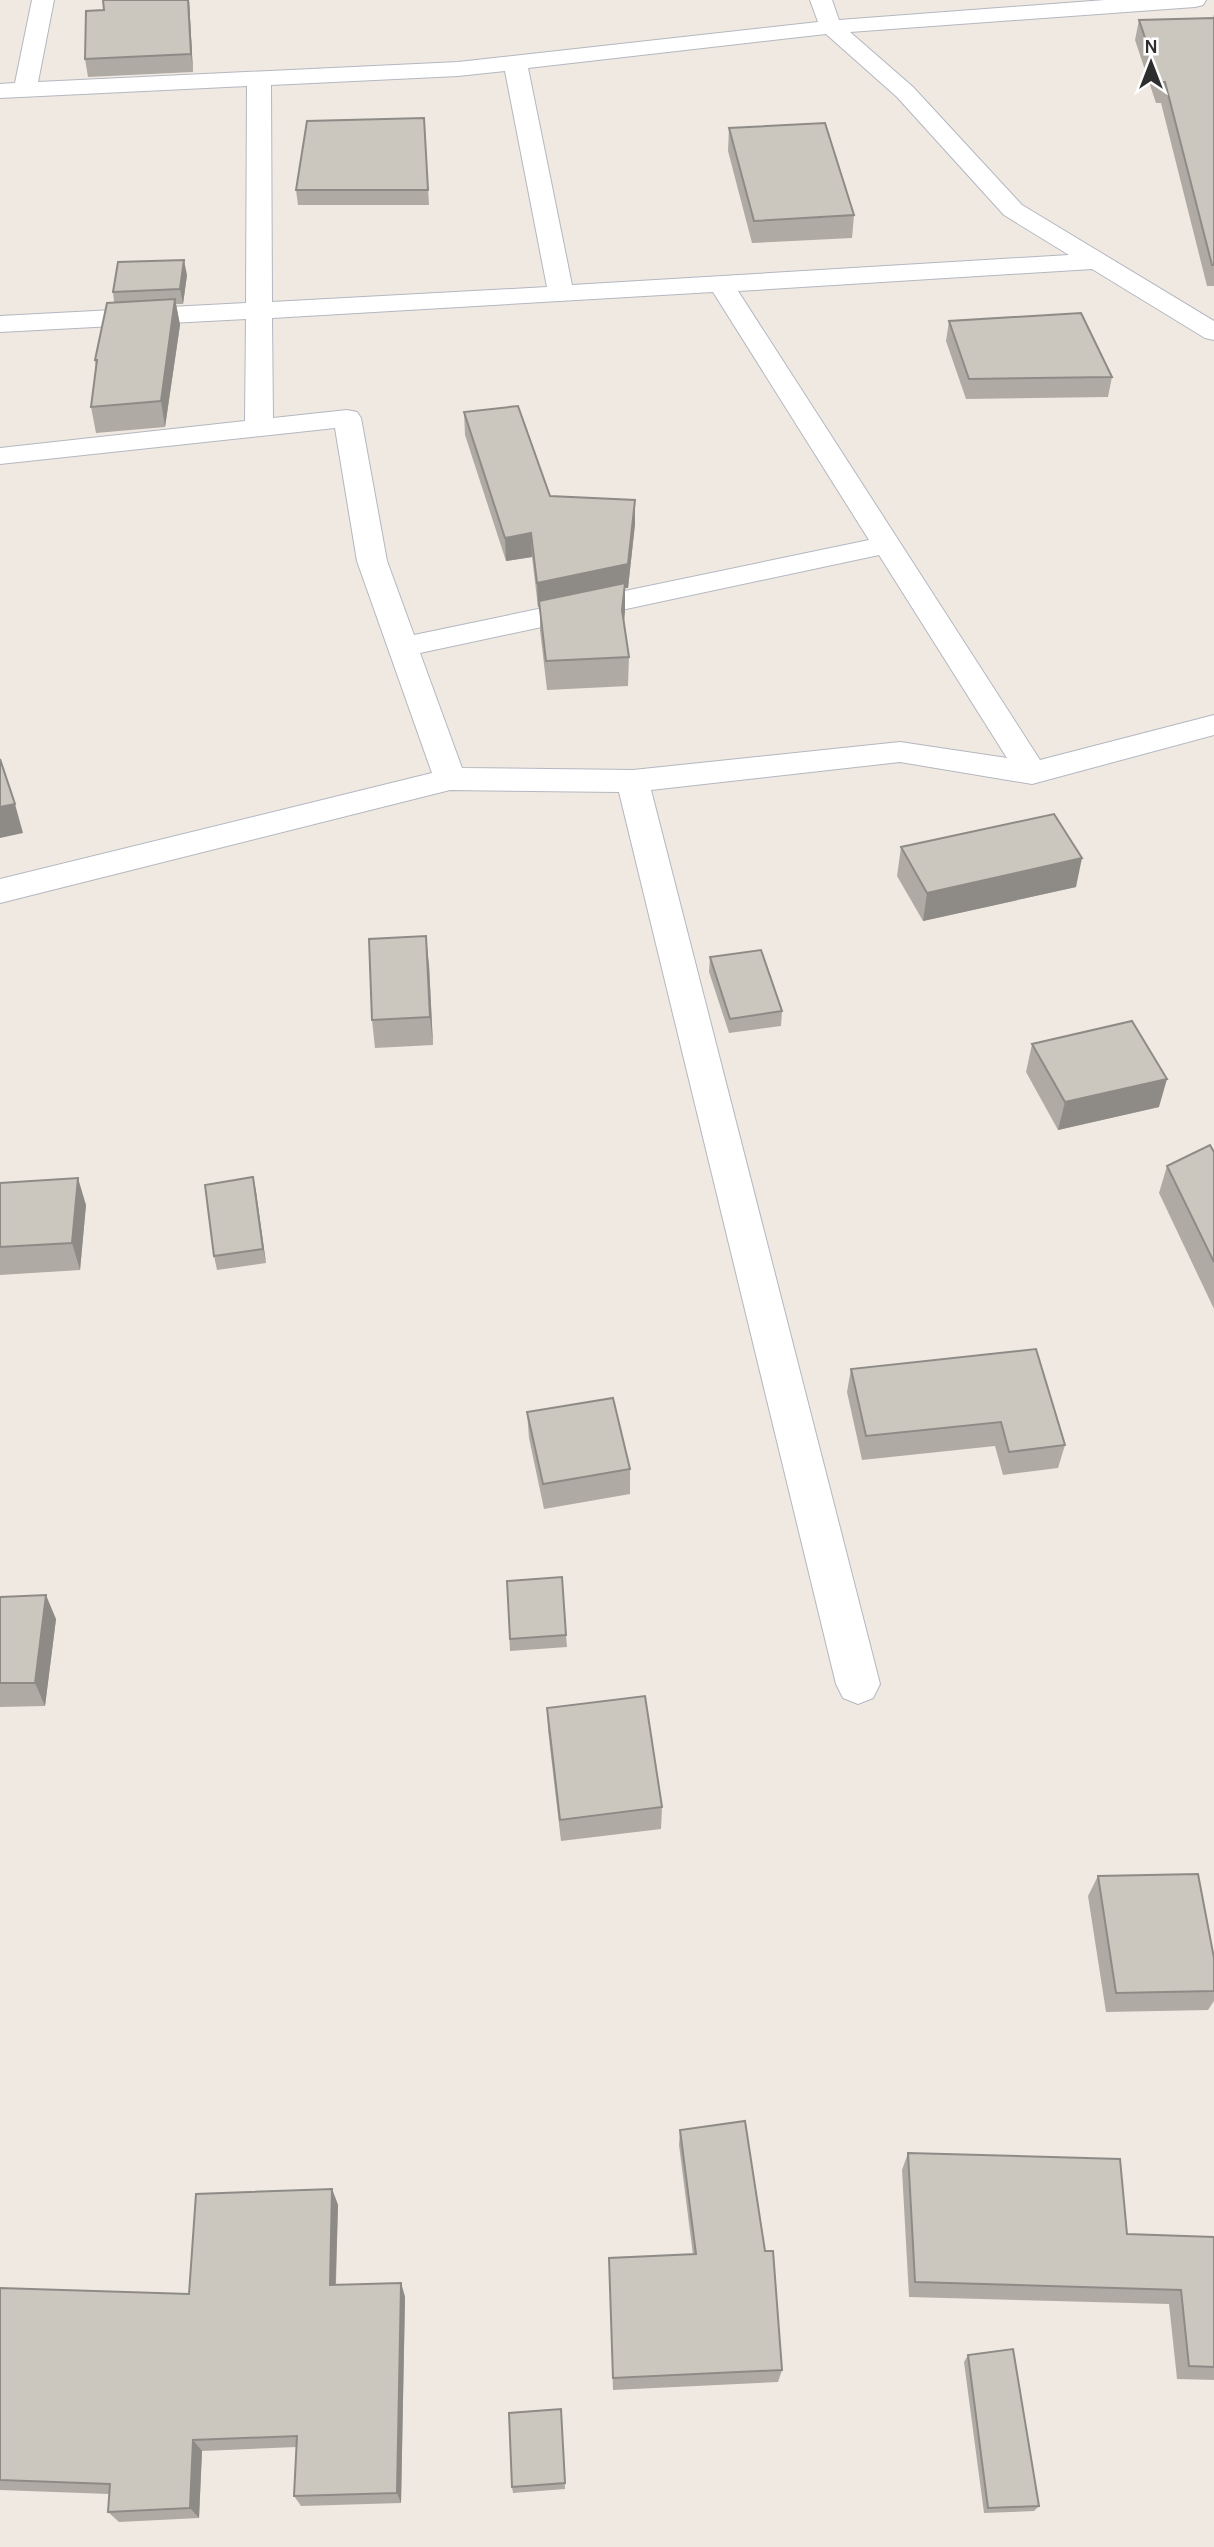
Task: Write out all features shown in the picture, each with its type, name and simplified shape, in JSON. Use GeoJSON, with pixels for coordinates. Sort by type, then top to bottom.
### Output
{"type":"FeatureCollection","features":[{"type":"Feature","properties":{"kind":"street"},"geometry":{"type":"LineString","coordinates":[[25,90],[43,0]]}},
{"type":"Feature","properties":{"kind":"street"},"geometry":{"type":"LineString","coordinates":[[821,0],[831,27],[905,92],[1013,210],[1214,332]]}},
{"type":"Feature","properties":{"kind":"street"},"geometry":{"type":"LineString","coordinates":[[0,92],[458,69],[831,27],[1195,0]]}},
{"type":"Feature","properties":{"kind":"street"},"geometry":{"type":"LineString","coordinates":[[515,62],[561,294]]}},
{"type":"Feature","properties":{"kind":"street"},"geometry":{"type":"LineString","coordinates":[[259,78],[260,428]]}},
{"type":"Feature","properties":{"kind":"street"},"geometry":{"type":"LineString","coordinates":[[0,324],[561,294],[1097,261]]}},
{"type":"Feature","properties":{"kind":"street"},"geometry":{"type":"LineString","coordinates":[[721,284],[1032,774]]}},
{"type":"Feature","properties":{"kind":"street"},"geometry":{"type":"LineString","coordinates":[[0,456],[347,418],[372,561],[450,779]]}},
{"type":"Feature","properties":{"kind":"street"},"geometry":{"type":"LineString","coordinates":[[402,647],[886,545]]}},
{"type":"Feature","properties":{"kind":"street"},"geometry":{"type":"LineString","coordinates":[[0,891],[450,779],[634,781],[900,752],[1032,774],[1214,725]]}},
{"type":"Feature","properties":{"kind":"street"},"geometry":{"type":"LineString","coordinates":[[634,781],[858,1684]]}},
{"type":"Feature","properties":{"kind":"building"},"geometry":{"type":"Polygon","coordinates":[[[103,0],[188,0],[191,54],[85,59],[86,11],[104,10],[103,0]]]}},
{"type":"Feature","properties":{"kind":"building"},"geometry":{"type":"Polygon","coordinates":[[[1214,18],[1212,265],[1165,82],[1160,82],[1139,20],[1214,18]]]}},
{"type":"Feature","properties":{"kind":"building"},"geometry":{"type":"Polygon","coordinates":[[[424,118],[428,190],[296,190],[307,121],[424,118]]]}},
{"type":"Feature","properties":{"kind":"building"},"geometry":{"type":"Polygon","coordinates":[[[825,123],[854,215],[754,221],[729,128],[825,123]]]}},
{"type":"Feature","properties":{"kind":"building"},"geometry":{"type":"Polygon","coordinates":[[[184,260],[180,289],[113,292],[118,262],[184,260]]]}},
{"type":"Feature","properties":{"kind":"building"},"geometry":{"type":"Polygon","coordinates":[[[175,299],[161,401],[91,407],[95,360],[107,303],[175,299]]]}},
{"type":"Feature","properties":{"kind":"building"},"geometry":{"type":"Polygon","coordinates":[[[1081,313],[1112,377],[969,379],[949,321],[1081,313]]]}},
{"type":"Feature","properties":{"kind":"building"},"geometry":{"type":"Polygon","coordinates":[[[518,406],[550,496],[635,500],[628,564],[537,583],[531,533],[505,538],[464,412],[518,406]]]}},
{"type":"Feature","properties":{"kind":"building"},"geometry":{"type":"Polygon","coordinates":[[[625,583],[622,610],[629,657],[546,661],[539,601],[625,583]]]}},
{"type":"Feature","properties":{"kind":"building"},"geometry":{"type":"Polygon","coordinates":[[[0,759],[15,804],[0,807],[0,759]]]}},
{"type":"Feature","properties":{"kind":"building"},"geometry":{"type":"Polygon","coordinates":[[[1054,814],[1082,858],[927,893],[901,847],[1054,814]]]}},
{"type":"Feature","properties":{"kind":"building"},"geometry":{"type":"Polygon","coordinates":[[[426,936],[430,1017],[372,1020],[369,939],[426,936]]]}},
{"type":"Feature","properties":{"kind":"building"},"geometry":{"type":"Polygon","coordinates":[[[761,950],[782,1011],[730,1019],[710,957],[761,950]]]}},
{"type":"Feature","properties":{"kind":"building"},"geometry":{"type":"Polygon","coordinates":[[[1132,1021],[1167,1079],[1065,1102],[1032,1044],[1132,1021]]]}},
{"type":"Feature","properties":{"kind":"building"},"geometry":{"type":"Polygon","coordinates":[[[1210,1145],[1214,1152],[1214,1262],[1167,1166],[1210,1145]]]}},
{"type":"Feature","properties":{"kind":"building"},"geometry":{"type":"Polygon","coordinates":[[[253,1177],[263,1249],[214,1256],[205,1185],[253,1177]]]}},
{"type":"Feature","properties":{"kind":"building"},"geometry":{"type":"Polygon","coordinates":[[[78,1178],[72,1243],[0,1247],[0,1183],[78,1178]]]}},
{"type":"Feature","properties":{"kind":"building"},"geometry":{"type":"Polygon","coordinates":[[[1036,1349],[1065,1445],[1009,1452],[1001,1422],[866,1436],[851,1369],[1036,1349]]]}},
{"type":"Feature","properties":{"kind":"building"},"geometry":{"type":"Polygon","coordinates":[[[613,1398],[630,1469],[543,1484],[527,1412],[613,1398]]]}},
{"type":"Feature","properties":{"kind":"building"},"geometry":{"type":"Polygon","coordinates":[[[562,1577],[566,1635],[510,1639],[507,1581],[562,1577]]]}},
{"type":"Feature","properties":{"kind":"building"},"geometry":{"type":"Polygon","coordinates":[[[46,1595],[35,1683],[0,1683],[0,1597],[46,1595]]]}},
{"type":"Feature","properties":{"kind":"building"},"geometry":{"type":"Polygon","coordinates":[[[645,1696],[662,1807],[560,1820],[547,1708],[645,1696]]]}},
{"type":"Feature","properties":{"kind":"building"},"geometry":{"type":"Polygon","coordinates":[[[1198,1874],[1214,1958],[1214,1991],[1116,1993],[1098,1876],[1198,1874]]]}},
{"type":"Feature","properties":{"kind":"building"},"geometry":{"type":"Polygon","coordinates":[[[745,2121],[765,2251],[773,2251],[782,2370],[613,2378],[609,2258],[696,2254],[680,2130],[745,2121]]]}},
{"type":"Feature","properties":{"kind":"building"},"geometry":{"type":"Polygon","coordinates":[[[908,2153],[1120,2159],[1127,2234],[1214,2237],[1214,2367],[1189,2366],[1181,2290],[915,2282],[908,2153]]]}},
{"type":"Feature","properties":{"kind":"building"},"geometry":{"type":"Polygon","coordinates":[[[332,2189],[330,2285],[401,2283],[397,2493],[294,2496],[297,2436],[193,2440],[190,2508],[108,2512],[110,2484],[0,2480],[0,2288],[189,2294],[196,2194],[332,2189]]]}},
{"type":"Feature","properties":{"kind":"building"},"geometry":{"type":"Polygon","coordinates":[[[1013,2349],[1039,2506],[988,2508],[968,2355],[1013,2349]]]}},
{"type":"Feature","properties":{"kind":"building"},"geometry":{"type":"Polygon","coordinates":[[[561,2409],[565,2483],[512,2487],[509,2413],[561,2409]]]}}]}
